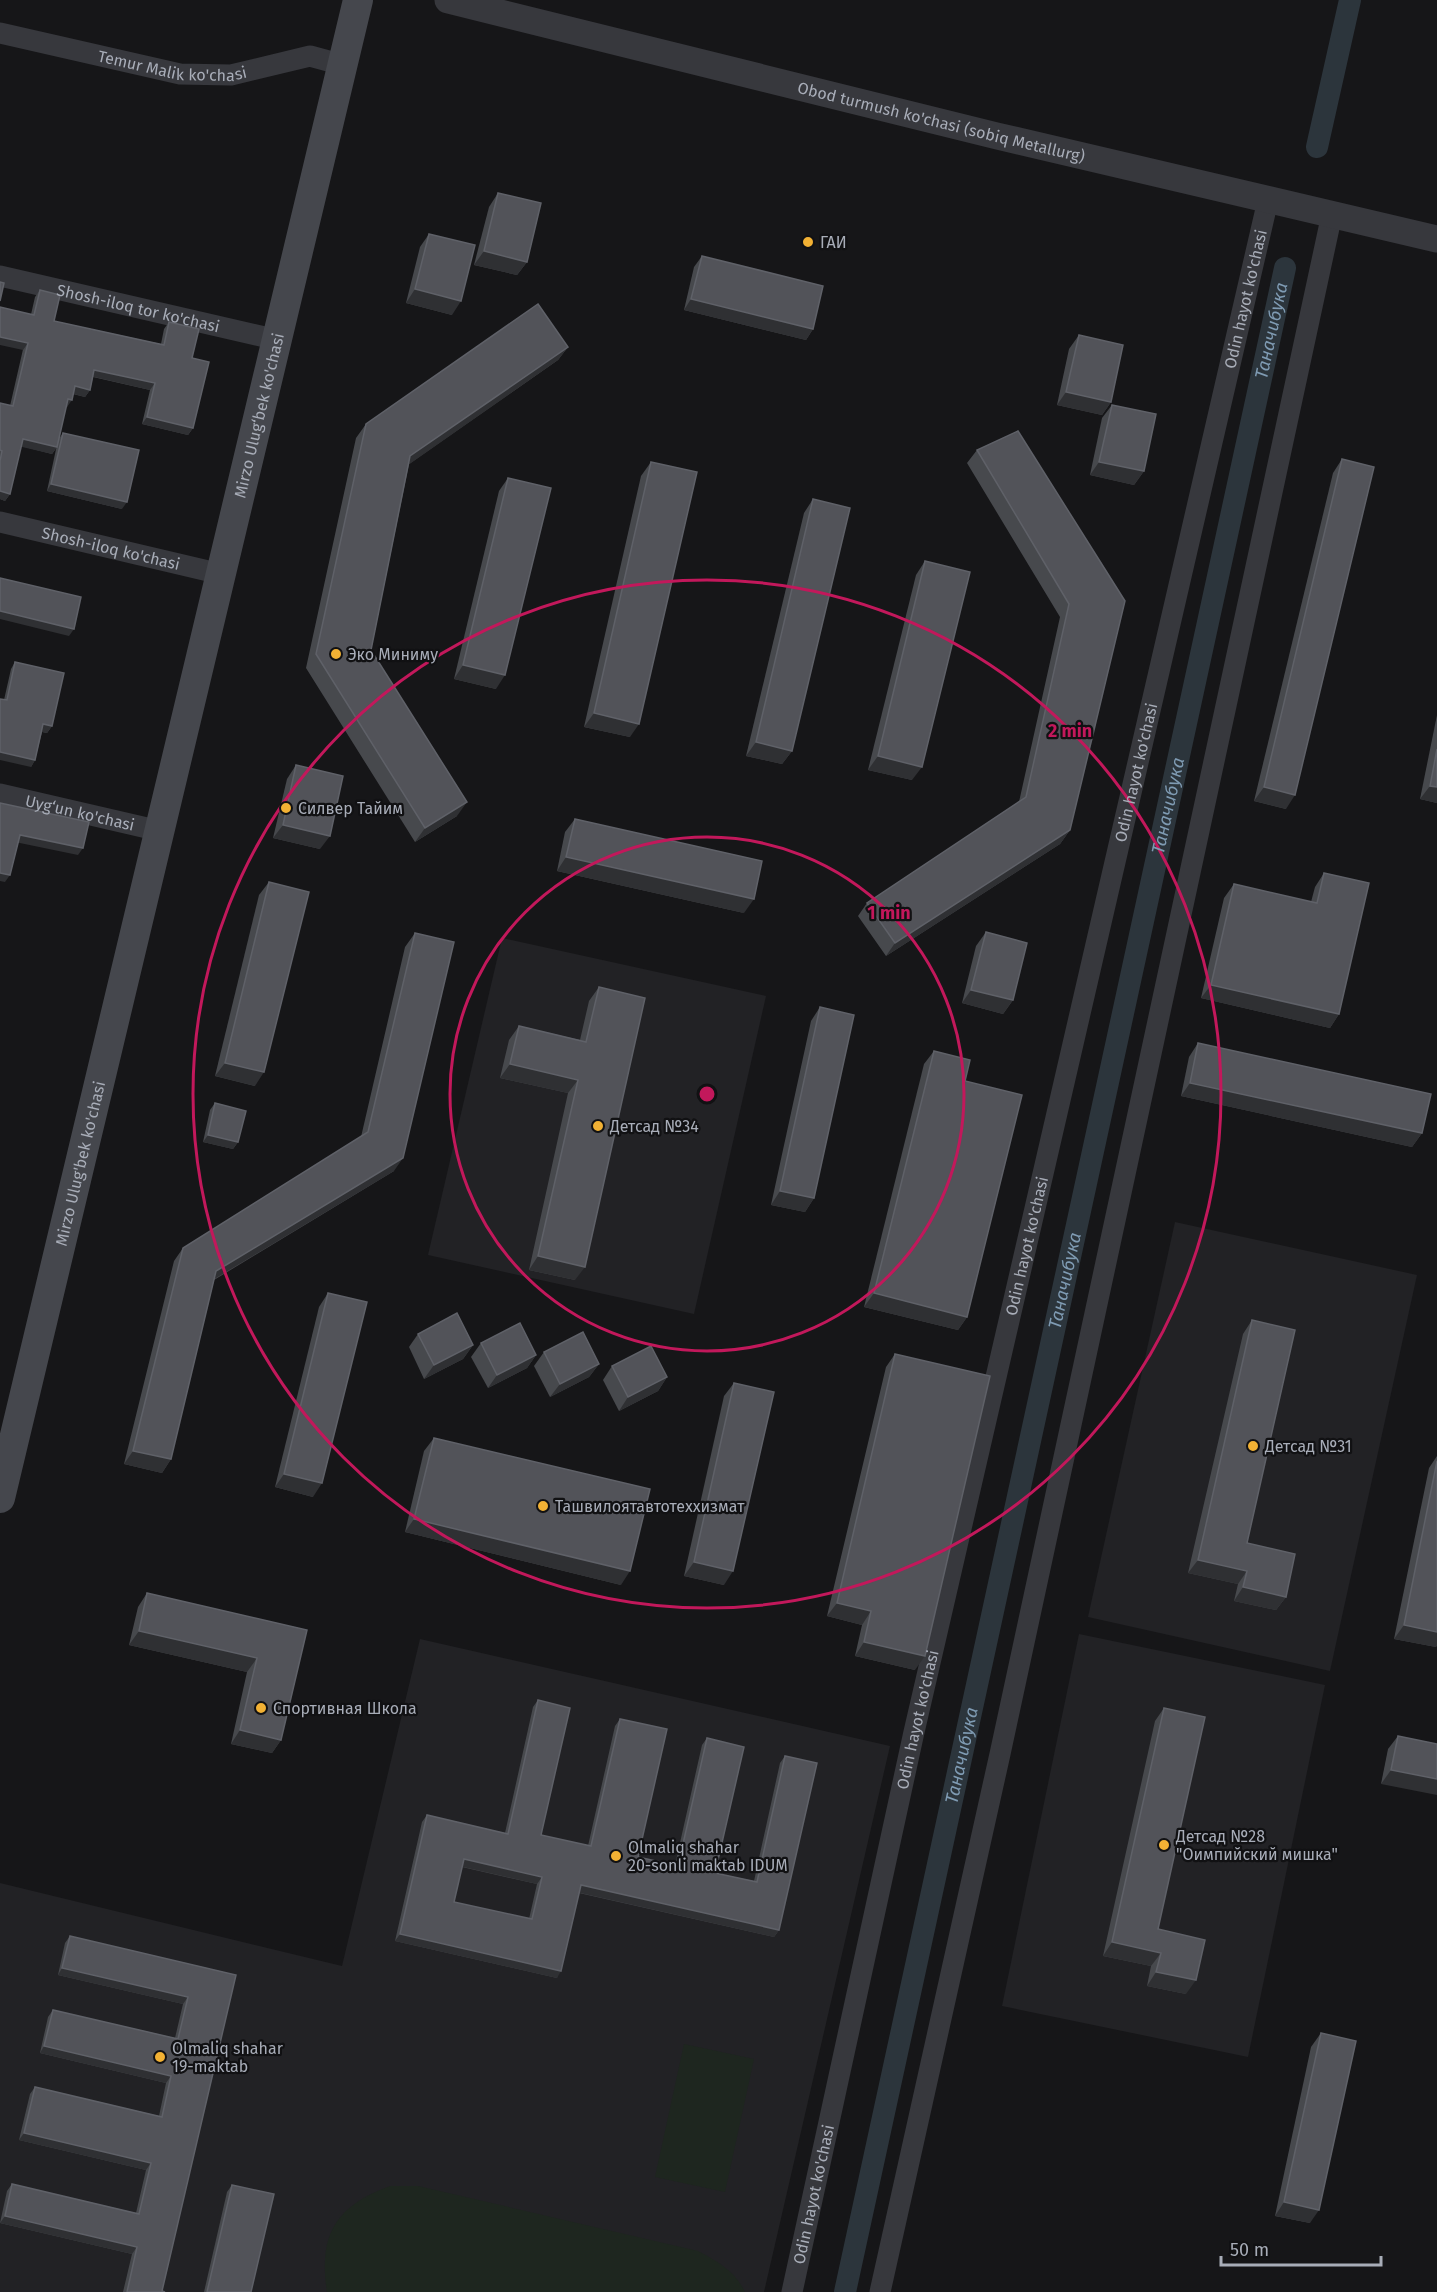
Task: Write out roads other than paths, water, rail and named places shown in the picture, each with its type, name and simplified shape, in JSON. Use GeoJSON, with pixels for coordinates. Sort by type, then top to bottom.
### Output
{"type":"FeatureCollection","features":[{"type":"Feature","properties":{"kind":"main road","name":"Mirzo Ulug‘bek ko'chasi"},"geometry":{"type":"LineString","coordinates":[[160,831],[358,0]]}},
{"type":"Feature","properties":{"kind":"main road","name":"Mirzo Ulug'bek ko'chasi"},"geometry":{"type":"LineString","coordinates":[[0,1498],[160,831]]}},
{"type":"Feature","properties":{"kind":"street","name":"Obod turmush ko'chasi (sobiq Metallurg)"},"geometry":{"type":"LineString","coordinates":[[448,0],[997,136],[1437,239]]}},
{"type":"Feature","properties":{"kind":"street","name":"Temur Malik ko'chasi"},"geometry":{"type":"LineString","coordinates":[[0,33],[188,75],[231,75],[310,56],[344,65]]}},
{"type":"Feature","properties":{"kind":"street","name":"Odin hayot ko'chasi"},"geometry":{"type":"LineString","coordinates":[[792,2292],[914,1732],[1268,200]]}},
{"type":"Feature","properties":{"kind":"street"},"geometry":{"type":"LineString","coordinates":[[880,2292],[999,1754],[1332,214]]}},
{"type":"Feature","properties":{"kind":"street","name":"Shosh-iloq tor ko'chasi"},"geometry":{"type":"LineString","coordinates":[[0,276],[278,340]]}},
{"type":"Feature","properties":{"kind":"street","name":"Shosh-iloq ko'chasi"},"geometry":{"type":"LineString","coordinates":[[0,522],[221,574]]}},
{"type":"Feature","properties":{"kind":"street","name":"Uyg‘un ko'chasi"},"geometry":{"type":"LineString","coordinates":[[0,794],[160,831]]}},
{"type":"Feature","properties":{"kind":"waterway","name":"Таначибука"},"geometry":{"type":"LineString","coordinates":[[1317,147],[1350,0]]}},
{"type":"Feature","properties":{"kind":"waterway","name":"Таначибука"},"geometry":{"type":"LineString","coordinates":[[845,2292],[1285,268]]}},
{"type":"Feature","properties":{"kind":"place","name":"ГАИ"},"geometry":{"type":"Point","coordinates":[808,242]}},
{"type":"Feature","properties":{"kind":"place","name":"Эко Миниму"},"geometry":{"type":"Point","coordinates":[336,654]}},
{"type":"Feature","properties":{"kind":"place","name":"Силвер Тайим"},"geometry":{"type":"Point","coordinates":[286,808]}},
{"type":"Feature","properties":{"kind":"place","name":"Детсад №34"},"geometry":{"type":"Point","coordinates":[598,1126]}},
{"type":"Feature","properties":{"kind":"place","name":"Детсад №31"},"geometry":{"type":"Point","coordinates":[1253,1446]}},
{"type":"Feature","properties":{"kind":"place","name":"Ташвилоятавтотеххизмат"},"geometry":{"type":"Point","coordinates":[543,1506]}},
{"type":"Feature","properties":{"kind":"place","name":"Спортивная Школа"},"geometry":{"type":"Point","coordinates":[261,1708]}},
{"type":"Feature","properties":{"kind":"place","name":"Детсад №28 \"Оимпийский мишка\""},"geometry":{"type":"Point","coordinates":[1164,1845]}},
{"type":"Feature","properties":{"kind":"place","name":"Olmaliq shahar 20-sonli maktab IDUM"},"geometry":{"type":"Point","coordinates":[616,1856]}},
{"type":"Feature","properties":{"kind":"place","name":"Olmaliq shahar 19-maktab"},"geometry":{"type":"Point","coordinates":[160,2057]}}]}
